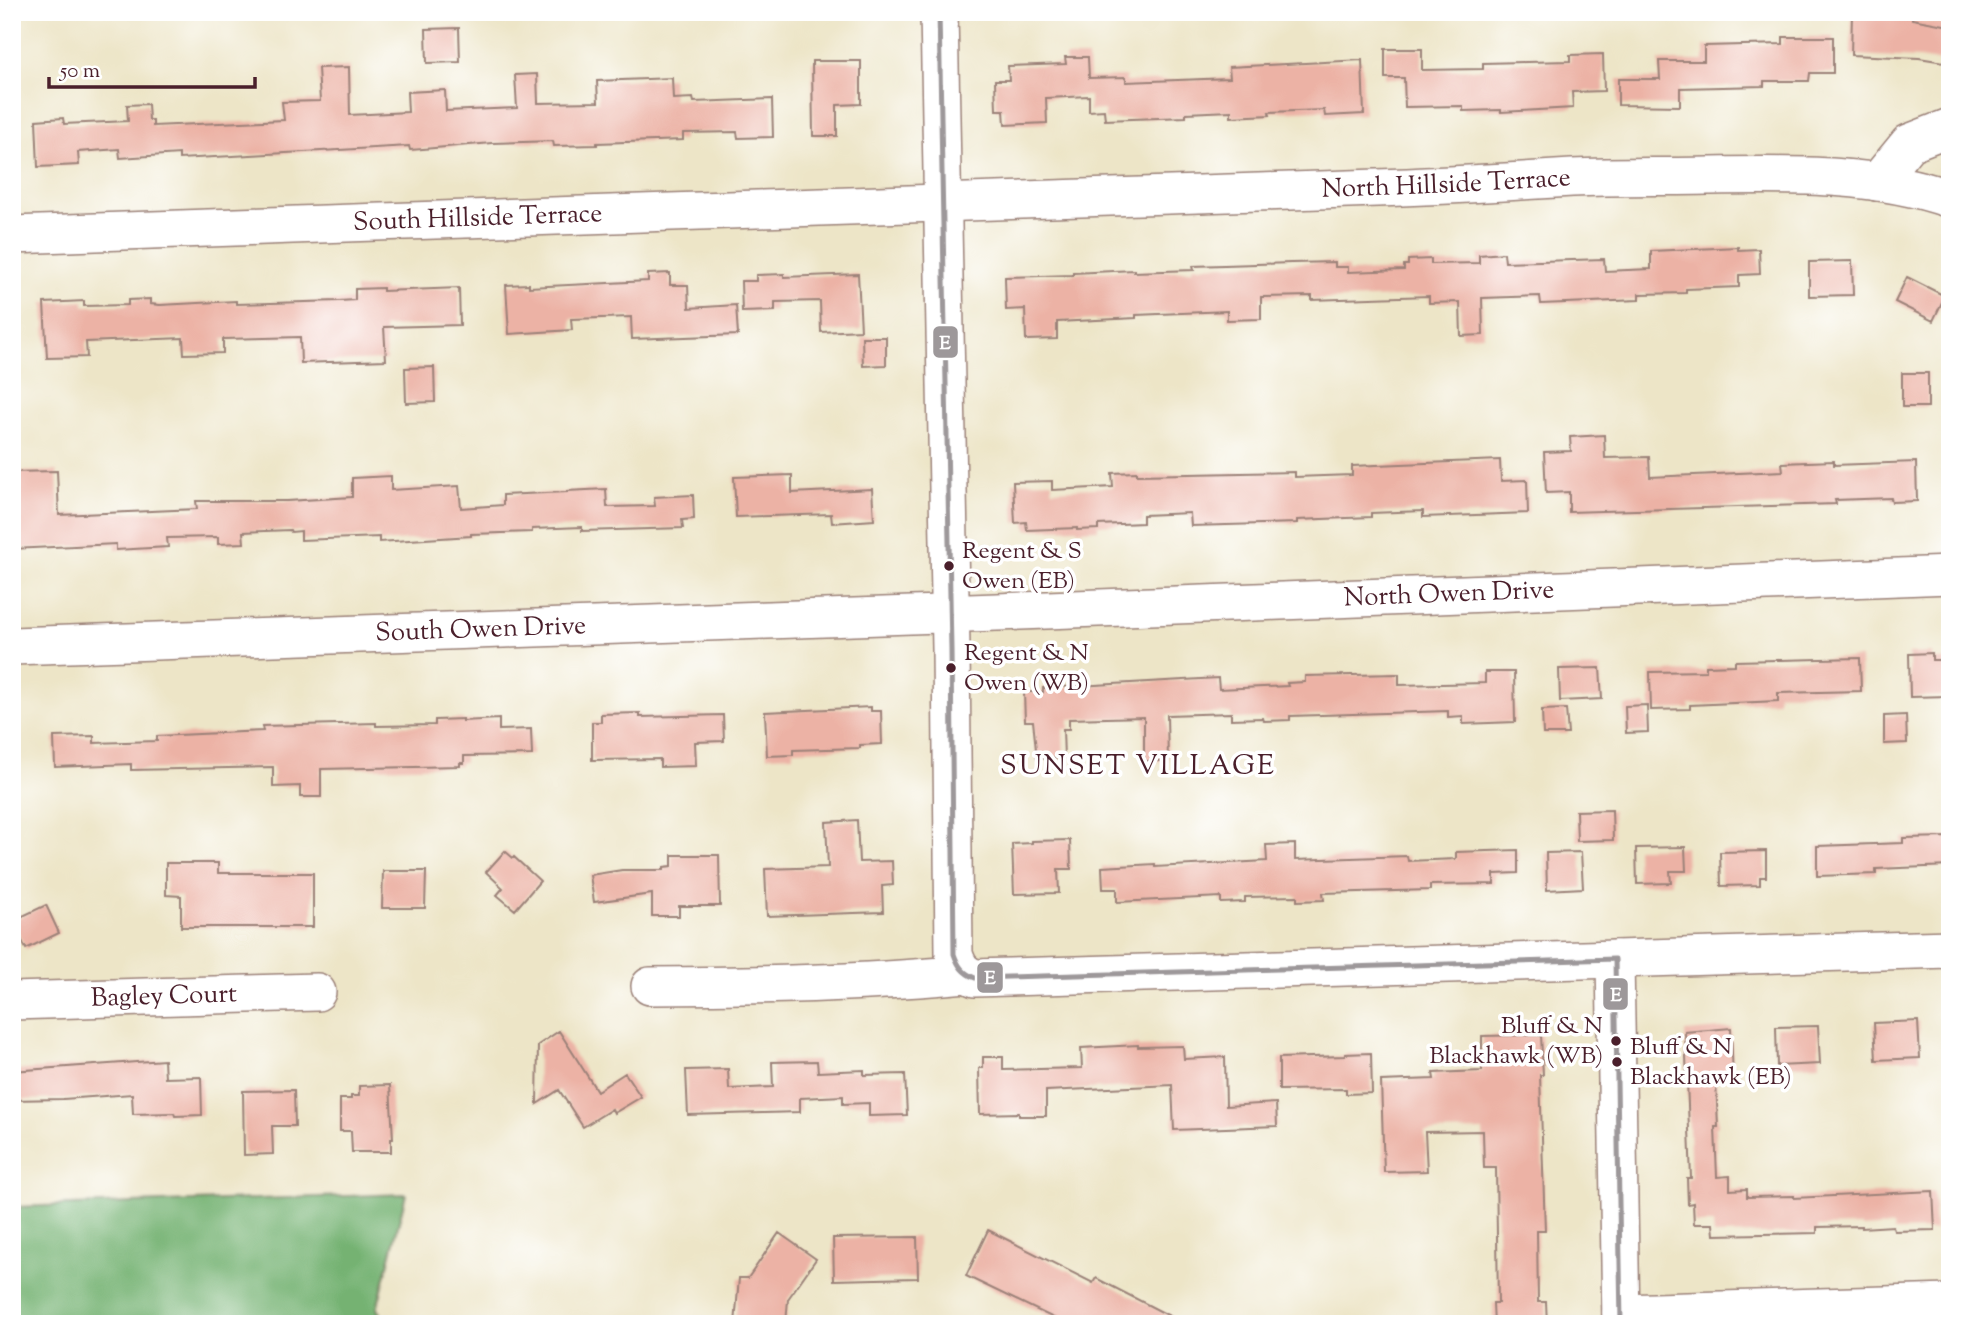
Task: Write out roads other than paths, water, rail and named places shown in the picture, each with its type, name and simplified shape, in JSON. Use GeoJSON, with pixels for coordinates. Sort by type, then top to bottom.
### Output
{"type":"FeatureCollection","features":[{"type":"Feature","properties":{"kind":"street"},"geometry":{"type":"LineString","coordinates":[[939,12],[954,954],[958,967],[975,978],[1950,948]]}},
{"type":"Feature","properties":{"kind":"street"},"geometry":{"type":"LineString","coordinates":[[1877,182],[1909,143],[1950,127]]}},
{"type":"Feature","properties":{"kind":"street","name":"North Hillside Terrace"},"geometry":{"type":"LineString","coordinates":[[941,202],[1434,187],[1576,178],[1753,175],[1877,182],[1926,191],[1950,199]]}},
{"type":"Feature","properties":{"kind":"street","name":"South Hillside Terrace"},"geometry":{"type":"LineString","coordinates":[[12,235],[941,202]]}},
{"type":"Feature","properties":{"kind":"street","name":"North Owen Drive"},"geometry":{"type":"LineString","coordinates":[[950,613],[1950,575]]}},
{"type":"Feature","properties":{"kind":"street","name":"South Owen Drive"},"geometry":{"type":"LineString","coordinates":[[12,646],[950,613]]}},
{"type":"Feature","properties":{"kind":"street"},"geometry":{"type":"LineString","coordinates":[[1615,959],[1621,1318],[1950,1303]]}},
{"type":"Feature","properties":{"kind":"street"},"geometry":{"type":"LineString","coordinates":[[650,986],[810,985],[966,974]]}},
{"type":"Feature","properties":{"kind":"street","name":"Bagley Court"},"geometry":{"type":"LineString","coordinates":[[12,1001],[317,992]]}},
{"type":"Feature","properties":{"kind":"place","name":"Regent & S Owen (EB)"},"geometry":{"type":"Point","coordinates":[949,566]}},
{"type":"Feature","properties":{"kind":"place","name":"Regent & N Owen (WB)"},"geometry":{"type":"Point","coordinates":[951,668]}},
{"type":"Feature","properties":{"kind":"place","name":"Bluff & N Blackhawk (WB)"},"geometry":{"type":"Point","coordinates":[1616,1041]}},
{"type":"Feature","properties":{"kind":"place","name":"Bluff & N Blackhawk (EB)"},"geometry":{"type":"Point","coordinates":[1617,1062]}},
{"type":"Feature","properties":{"kind":"district","name":"SUNSET VILLAGE"},"geometry":{"type":"Point","coordinates":[1138,767]}}]}
